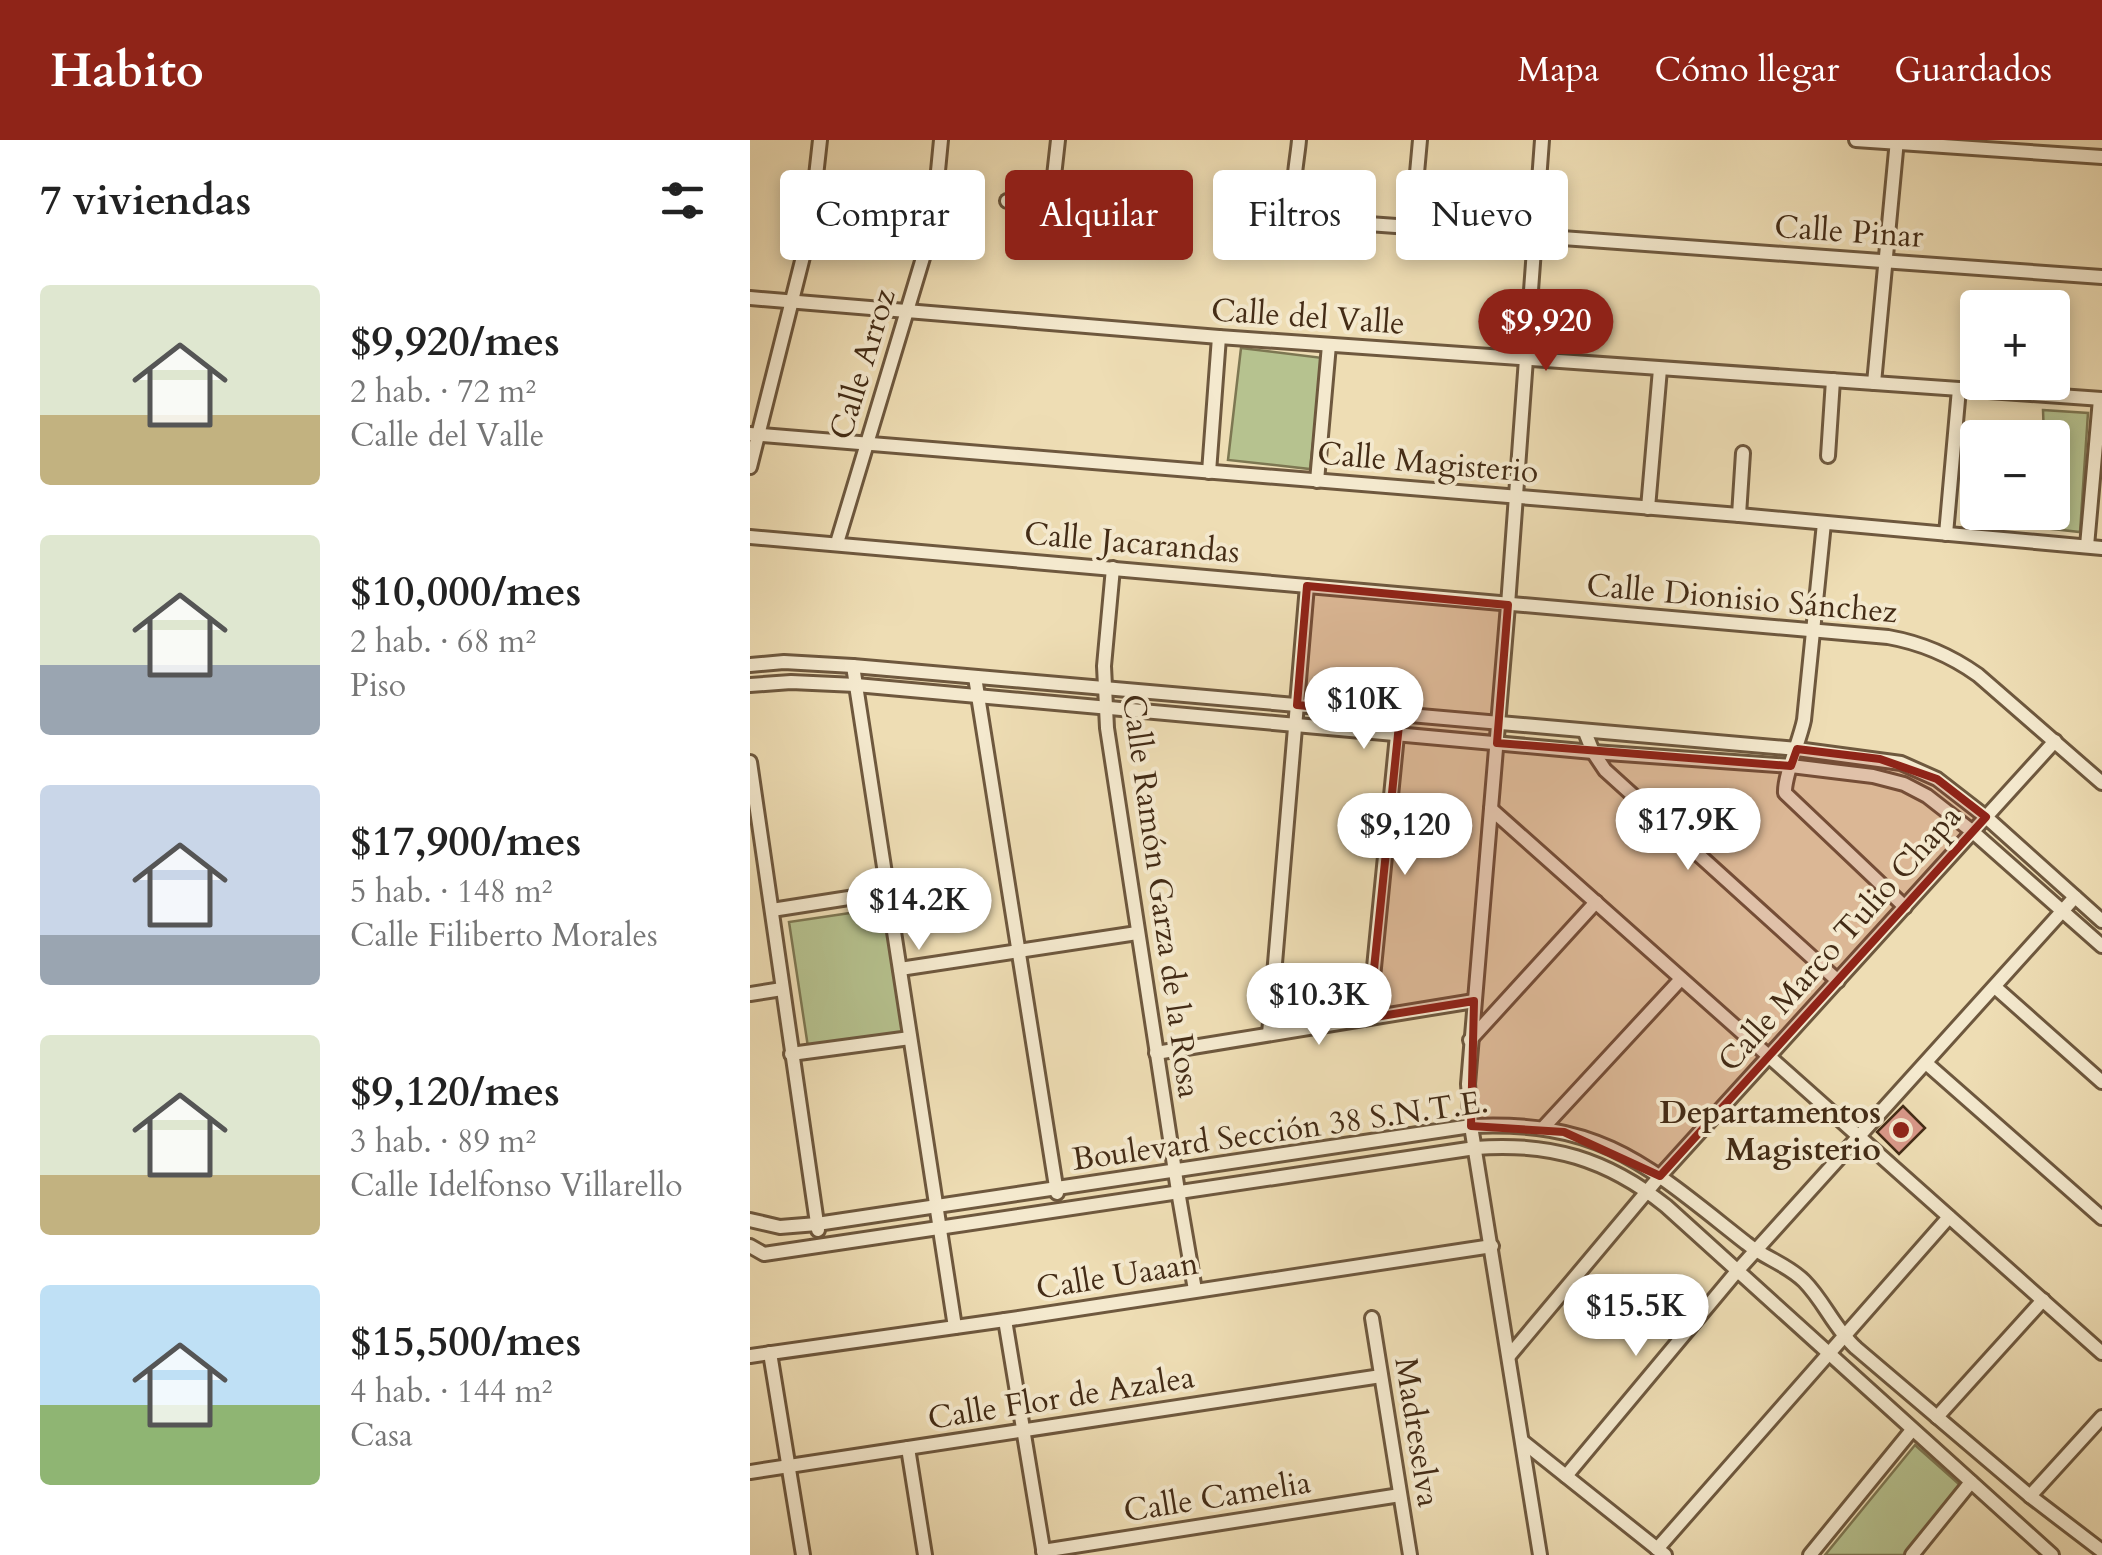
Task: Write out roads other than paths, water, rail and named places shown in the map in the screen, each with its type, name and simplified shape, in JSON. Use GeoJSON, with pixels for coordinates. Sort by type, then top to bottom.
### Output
{"type":"FeatureCollection","features":[{"type":"Feature","properties":{"kind":"street"},"geometry":{"type":"LineString","coordinates":[[750,467],[754,434],[811,222],[820,140]]}},
{"type":"Feature","properties":{"kind":"street","name":"Calle Arroz"},"geometry":{"type":"LineString","coordinates":[[837,543],[932,221],[941,140]]}},
{"type":"Feature","properties":{"kind":"street"},"geometry":{"type":"LineString","coordinates":[[1055,170],[1058,140]]}},
{"type":"Feature","properties":{"kind":"street","name":"Calle Pinar"},"geometry":{"type":"LineString","coordinates":[[1300,140],[1294,199],[1296,209],[1306,219],[1396,227]]}},
{"type":"Feature","properties":{"kind":"street"},"geometry":{"type":"LineString","coordinates":[[1417,170],[1420,140]]}},
{"type":"Feature","properties":{"kind":"street"},"geometry":{"type":"LineString","coordinates":[[1540,170],[1542,140]]}},
{"type":"Feature","properties":{"kind":"street"},"geometry":{"type":"LineString","coordinates":[[1856,140],[1993,145],[2102,157]]}},
{"type":"Feature","properties":{"kind":"street"},"geometry":{"type":"LineString","coordinates":[[1874,383],[1897,142]]}},
{"type":"Feature","properties":{"kind":"street","name":"Calle Pinar"},"geometry":{"type":"LineString","coordinates":[[1568,239],[2102,277]]}},
{"type":"Feature","properties":{"kind":"street"},"geometry":{"type":"LineString","coordinates":[[1532,260],[1468,1084],[1471,1126],[1540,1555]]}},
{"type":"Feature","properties":{"kind":"street","name":"Calle del Valle"},"geometry":{"type":"LineString","coordinates":[[750,298],[1525,360],[2101,399]]}},
{"type":"Feature","properties":{"kind":"street"},"geometry":{"type":"LineString","coordinates":[[1210,472],[1219,337]]}},
{"type":"Feature","properties":{"kind":"street"},"geometry":{"type":"LineString","coordinates":[[1316,480],[1329,345]]}},
{"type":"Feature","properties":{"kind":"street"},"geometry":{"type":"LineString","coordinates":[[1648,508],[1660,369]]}},
{"type":"Feature","properties":{"kind":"street"},"geometry":{"type":"LineString","coordinates":[[1828,456],[1833,380]]}},
{"type":"Feature","properties":{"kind":"street"},"geometry":{"type":"LineString","coordinates":[[1946,534],[1959,389]]}},
{"type":"Feature","properties":{"kind":"street"},"geometry":{"type":"LineString","coordinates":[[2087,546],[2101,399]]}},
{"type":"Feature","properties":{"kind":"street","name":"Calle Magisterio"},"geometry":{"type":"LineString","coordinates":[[754,434],[2102,548]]}},
{"type":"Feature","properties":{"kind":"street"},"geometry":{"type":"LineString","coordinates":[[1740,515],[1743,452]]}},
{"type":"Feature","properties":{"kind":"street"},"geometry":{"type":"LineString","coordinates":[[1824,523],[1804,720],[1784,786],[1789,799],[1905,907]]}},
{"type":"Feature","properties":{"kind":"street","name":"Calle Jacarandas"},"geometry":{"type":"LineString","coordinates":[[750,536],[1508,604]]}},
{"type":"Feature","properties":{"kind":"street","name":"Calle Ramón Garza de la Rosa"},"geometry":{"type":"LineString","coordinates":[[1113,568],[1104,707],[1195,1290]]}},
{"type":"Feature","properties":{"kind":"street"},"geometry":{"type":"LineString","coordinates":[[1269,1034],[1307,586]]}},
{"type":"Feature","properties":{"kind":"street","name":"Calle Dionisio Sánchez"},"geometry":{"type":"LineString","coordinates":[[1508,604],[1908,640],[1945,654],[1978,675],[2102,782]]}},
{"type":"Feature","properties":{"kind":"street"},"geometry":{"type":"LineString","coordinates":[[750,664],[853,666],[1880,759],[1919,769],[1945,784],[2102,921]]}},
{"type":"Feature","properties":{"kind":"street"},"geometry":{"type":"LineString","coordinates":[[853,666],[955,1327]]}},
{"type":"Feature","properties":{"kind":"street"},"geometry":{"type":"LineString","coordinates":[[976,677],[1060,1209]]}},
{"type":"Feature","properties":{"kind":"street"},"geometry":{"type":"LineString","coordinates":[[750,685],[856,685],[1873,776],[1904,784],[1927,796],[2102,946]]}},
{"type":"Feature","properties":{"kind":"street"},"geometry":{"type":"LineString","coordinates":[[1369,1018],[1400,714]]}},
{"type":"Feature","properties":{"kind":"street"},"geometry":{"type":"LineString","coordinates":[[1584,732],[1606,770],[1838,980]]}},
{"type":"Feature","properties":{"kind":"street","name":"Calle Marco Tulio Chapa"},"geometry":{"type":"LineString","coordinates":[[1509,1356],[1660,1176],[2055,742]]}},
{"type":"Feature","properties":{"kind":"street"},"geometry":{"type":"LineString","coordinates":[[750,762],[820,1245]]}},
{"type":"Feature","properties":{"kind":"street"},"geometry":{"type":"LineString","coordinates":[[1491,809],[2102,1353]]}},
{"type":"Feature","properties":{"kind":"street"},"geometry":{"type":"LineString","coordinates":[[772,910],[887,892]]}},
{"type":"Feature","properties":{"kind":"street"},"geometry":{"type":"LineString","coordinates":[[1566,1476],[1738,1270],[2076,897]]}},
{"type":"Feature","properties":{"kind":"street"},"geometry":{"type":"LineString","coordinates":[[1470,1040],[1596,902]]}},
{"type":"Feature","properties":{"kind":"street"},"geometry":{"type":"LineString","coordinates":[[900,969],[1138,933]]}},
{"type":"Feature","properties":{"kind":"street"},"geometry":{"type":"LineString","coordinates":[[1543,1128],[1682,979]]}},
{"type":"Feature","properties":{"kind":"street"},"geometry":{"type":"LineString","coordinates":[[1994,988],[2102,1082]]}},
{"type":"Feature","properties":{"kind":"street"},"geometry":{"type":"LineString","coordinates":[[750,994],[782,989]]}},
{"type":"Feature","properties":{"kind":"street"},"geometry":{"type":"LineString","coordinates":[[1156,1053],[1474,1001]]}},
{"type":"Feature","properties":{"kind":"street"},"geometry":{"type":"LineString","coordinates":[[792,1054],[910,1038]]}},
{"type":"Feature","properties":{"kind":"street"},"geometry":{"type":"LineString","coordinates":[[1926,1063],[2102,1218]]}},
{"type":"Feature","properties":{"kind":"street","name":"Boulevard Sección 38 S.N.T.E."},"geometry":{"type":"LineString","coordinates":[[750,1220],[780,1227],[817,1224],[1471,1126],[1543,1128],[1588,1138],[1610,1146],[1660,1176],[1755,1251],[1791,1270],[1806,1283],[1842,1336],[2030,1496],[2098,1546]]}},
{"type":"Feature","properties":{"kind":"street","name":"Boulevard Sección 38 S.N.T.E."},"geometry":{"type":"LineString","coordinates":[[750,1246],[757,1254],[1475,1148],[1552,1150],[1604,1167],[1648,1192],[2052,1555]]}},
{"type":"Feature","properties":{"kind":"street"},"geometry":{"type":"LineString","coordinates":[[1522,1441],[1661,1552],[1842,1336],[1949,1217]]}},
{"type":"Feature","properties":{"kind":"street","name":"Calle Uaaan"},"geometry":{"type":"LineString","coordinates":[[750,1356],[1492,1246]]}},
{"type":"Feature","properties":{"kind":"street"},"geometry":{"type":"LineString","coordinates":[[1937,1417],[2043,1300]]}},
{"type":"Feature","properties":{"kind":"street","name":"Madreselva"},"geometry":{"type":"LineString","coordinates":[[1372,1318],[1410,1555]]}},
{"type":"Feature","properties":{"kind":"street"},"geometry":{"type":"LineString","coordinates":[[1005,1320],[1043,1553]]}},
{"type":"Feature","properties":{"kind":"street"},"geometry":{"type":"LineString","coordinates":[[770,1353],[804,1555]]}},
{"type":"Feature","properties":{"kind":"street","name":"Calle Flor de Azalea"},"geometry":{"type":"LineString","coordinates":[[750,1472],[1381,1376]]}},
{"type":"Feature","properties":{"kind":"street"},"geometry":{"type":"LineString","coordinates":[[2030,1496],[2102,1417]]}},
{"type":"Feature","properties":{"kind":"street"},"geometry":{"type":"LineString","coordinates":[[1810,1555],[1912,1430]]}},
{"type":"Feature","properties":{"kind":"street"},"geometry":{"type":"LineString","coordinates":[[908,1448],[925,1555]]}},
{"type":"Feature","properties":{"kind":"street"},"geometry":{"type":"LineString","coordinates":[[1912,1555],[1971,1482]]}},
{"type":"Feature","properties":{"kind":"street","name":"Calle Camelia"},"geometry":{"type":"LineString","coordinates":[[1043,1553],[1400,1495]]}},
{"type":"Feature","properties":{"kind":"place","name":"Departamentos Magisterio"},"geometry":{"type":"Point","coordinates":[1901,1130]}}]}
